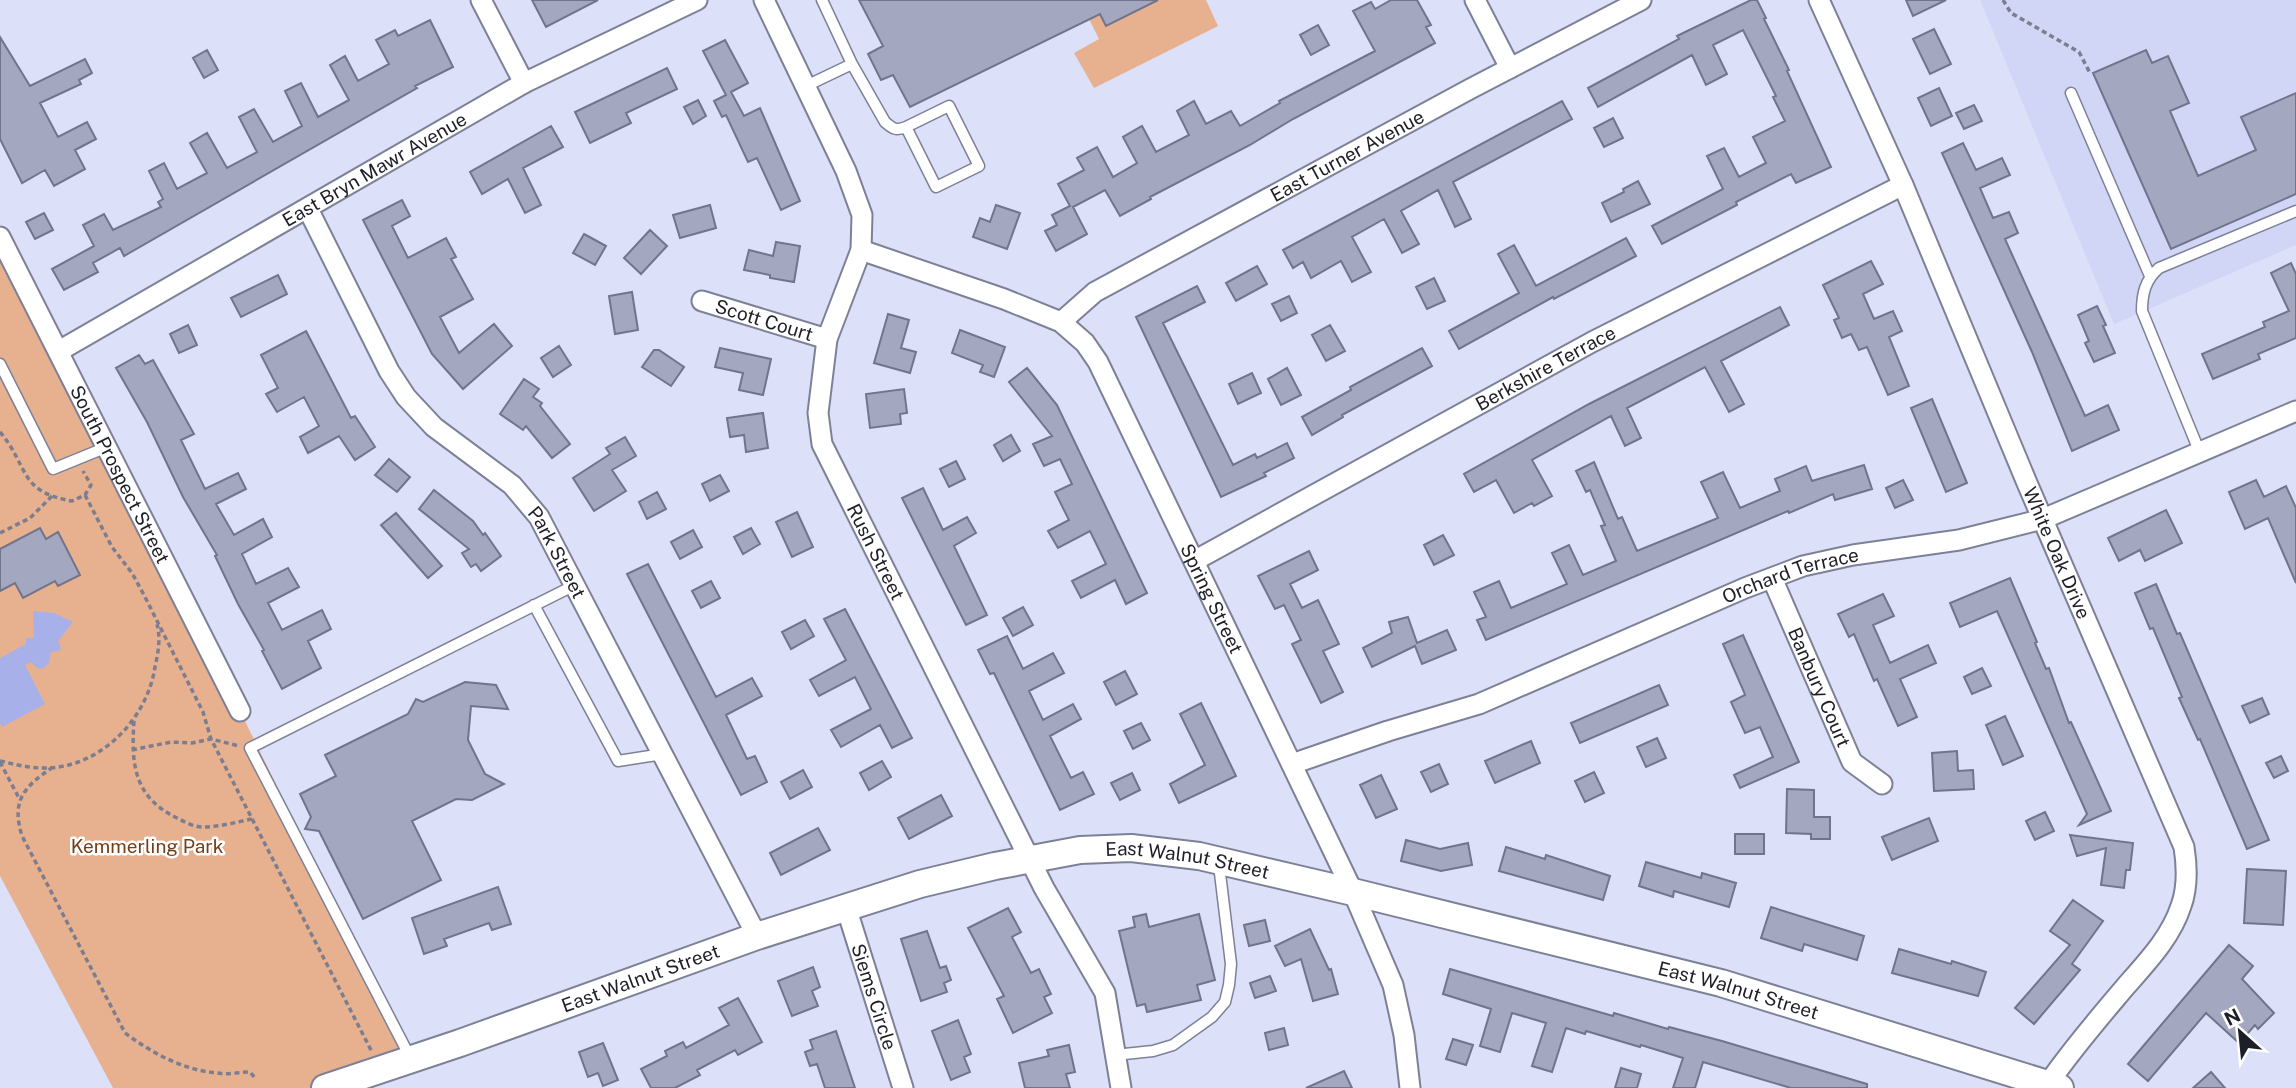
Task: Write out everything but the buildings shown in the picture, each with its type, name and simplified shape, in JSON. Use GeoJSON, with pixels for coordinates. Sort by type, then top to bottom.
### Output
{"type":"FeatureCollection","features":[{"type":"Feature","properties":{"kind":"street"},"geometry":{"type":"LineString","coordinates":[[481,0],[524,83]]}},
{"type":"Feature","properties":{"kind":"street","name":"East Bryn Mawr Avenue"},"geometry":{"type":"LineString","coordinates":[[59,351],[524,83],[696,0]]}},
{"type":"Feature","properties":{"kind":"street","name":"Rush Street"},"geometry":{"type":"LineString","coordinates":[[764,0],[855,191],[862,215],[861,250],[827,339],[818,413],[822,444],[1044,888],[1105,993],[1121,1088]]}},
{"type":"Feature","properties":{"kind":"street"},"geometry":{"type":"LineString","coordinates":[[1475,0],[1510,68]]}},
{"type":"Feature","properties":{"kind":"street","name":"East Turner Avenue"},"geometry":{"type":"LineString","coordinates":[[1061,322],[1095,292],[1641,0]]}},
{"type":"Feature","properties":{"kind":"street","name":"White Oak Drive"},"geometry":{"type":"LineString","coordinates":[[1819,0],[1903,185],[2184,847],[2186,863],[2182,905],[2169,932],[2064,1060],[2054,1086]]}},
{"type":"Feature","properties":{"kind":"street","name":"Berkshire Terrace"},"geometry":{"type":"LineString","coordinates":[[1194,561],[1592,342],[1903,185]]}},
{"type":"Feature","properties":{"kind":"street","name":"Park Street"},"geometry":{"type":"LineString","coordinates":[[307,209],[389,371],[406,397],[434,427],[512,485],[540,517],[757,936]]}},
{"type":"Feature","properties":{"kind":"street","name":"South Prospect Street"},"geometry":{"type":"LineString","coordinates":[[2,246],[59,351],[240,710]]}},
{"type":"Feature","properties":{"kind":"street","name":"Spring Street"},"geometry":{"type":"LineString","coordinates":[[861,250],[1004,299],[1061,322],[1085,343],[1098,362],[1353,891],[1393,985],[1404,1035],[1410,1088]]}},
{"type":"Feature","properties":{"kind":"street","name":"Scott Court"},"geometry":{"type":"LineString","coordinates":[[702,301],[827,339]]}},
{"type":"Feature","properties":{"kind":"street","name":"Orchard Terrace"},"geometry":{"type":"LineString","coordinates":[[1292,764],[1340,746],[1479,704],[1803,566],[1959,540],[2043,519],[2296,411]]}},
{"type":"Feature","properties":{"kind":"street","name":"Banbury Court"},"geometry":{"type":"LineString","coordinates":[[1772,578],[1852,762],[1882,784]]}},
{"type":"Feature","properties":{"kind":"street","name":"East Walnut Street"},"geometry":{"type":"LineString","coordinates":[[325,1088],[757,936],[920,884],[1080,850],[1131,848],[1199,856],[1353,891],[1721,983],[2054,1086]]}},
{"type":"Feature","properties":{"kind":"street","name":"Siems Circle"},"geometry":{"type":"LineString","coordinates":[[846,907],[903,1088]]}},
{"type":"Feature","properties":{"kind":"lane"},"geometry":{"type":"LineString","coordinates":[[822,0],[852,64],[885,122],[898,131],[906,127],[949,106],[979,166],[936,187],[906,127]]}},
{"type":"Feature","properties":{"kind":"lane"},"geometry":{"type":"LineString","coordinates":[[806,86],[852,64]]}},
{"type":"Feature","properties":{"kind":"lane"},"geometry":{"type":"LineString","coordinates":[[2071,93],[2150,276]]}},
{"type":"Feature","properties":{"kind":"lane"},"geometry":{"type":"LineString","coordinates":[[2200,453],[2142,312],[2142,295],[2150,276],[2159,268],[2296,211]]}},
{"type":"Feature","properties":{"kind":"lane"},"geometry":{"type":"LineString","coordinates":[[0,364],[53,469],[107,446]]}},
{"type":"Feature","properties":{"kind":"lane"},"geometry":{"type":"LineString","coordinates":[[411,1059],[250,748],[575,584]]}},
{"type":"Feature","properties":{"kind":"lane"},"geometry":{"type":"LineString","coordinates":[[534,605],[618,761],[663,754]]}},
{"type":"Feature","properties":{"kind":"lane"},"geometry":{"type":"LineString","coordinates":[[1115,1055],[1153,1051],[1173,1045],[1212,1017],[1225,1002],[1231,964],[1219,861]]}},
{"type":"Feature","properties":{"kind":"path"},"geometry":{"type":"LineString","coordinates":[[2003,0],[2011,13],[2079,52],[2090,73]]}},
{"type":"Feature","properties":{"kind":"path"},"geometry":{"type":"LineString","coordinates":[[0,432],[30,482],[40,491],[72,501],[85,495],[112,547],[132,573],[203,712],[211,739],[381,1069]]}},
{"type":"Feature","properties":{"kind":"path"},"geometry":{"type":"LineString","coordinates":[[0,533],[30,518],[51,496]]}},
{"type":"Feature","properties":{"kind":"path"},"geometry":{"type":"LineString","coordinates":[[0,761],[20,766],[62,766],[102,750],[118,738],[134,719],[150,692],[159,632],[154,615]]}},
{"type":"Feature","properties":{"kind":"path"},"geometry":{"type":"LineString","coordinates":[[134,719],[132,750],[142,790],[168,814],[201,827],[253,819]]}},
{"type":"Feature","properties":{"kind":"path"},"geometry":{"type":"LineString","coordinates":[[132,750],[171,742],[192,743],[211,739],[250,748]]}},
{"type":"Feature","properties":{"kind":"path"},"geometry":{"type":"LineString","coordinates":[[0,761],[20,800]]}},
{"type":"Feature","properties":{"kind":"path"},"geometry":{"type":"LineString","coordinates":[[53,767],[34,780],[20,800],[17,806],[18,823],[22,836],[125,1033],[143,1047],[170,1061],[217,1073],[250,1072],[256,1079]]}},
{"type":"Feature","properties":{"kind":"shaded area"},"geometry":{"type":"Polygon","coordinates":[[[1980,0],[2296,0],[2296,245],[2114,324],[1980,0]]]}},
{"type":"Feature","properties":{"kind":"green space"},"geometry":{"type":"Polygon","coordinates":[[[1158,0],[1206,0],[1218,26],[1094,88],[1074,53],[1099,39],[1089,19],[1100,14],[1106,25],[1158,0]]]}},
{"type":"Feature","properties":{"kind":"green space","name":"Kemmerling Park"},"geometry":{"type":"Polygon","coordinates":[[[0,237],[240,711],[411,1059],[335,1088],[113,1088],[0,876],[0,237]]]}},
{"type":"Feature","properties":{"kind":"water"},"geometry":{"type":"Polygon","coordinates":[[[33,611],[54,613],[73,622],[58,641],[61,648],[59,651],[51,652],[49,663],[42,669],[31,662],[25,665],[45,704],[2,727],[0,658],[26,644],[26,638],[34,638],[33,611]]]}}]}
